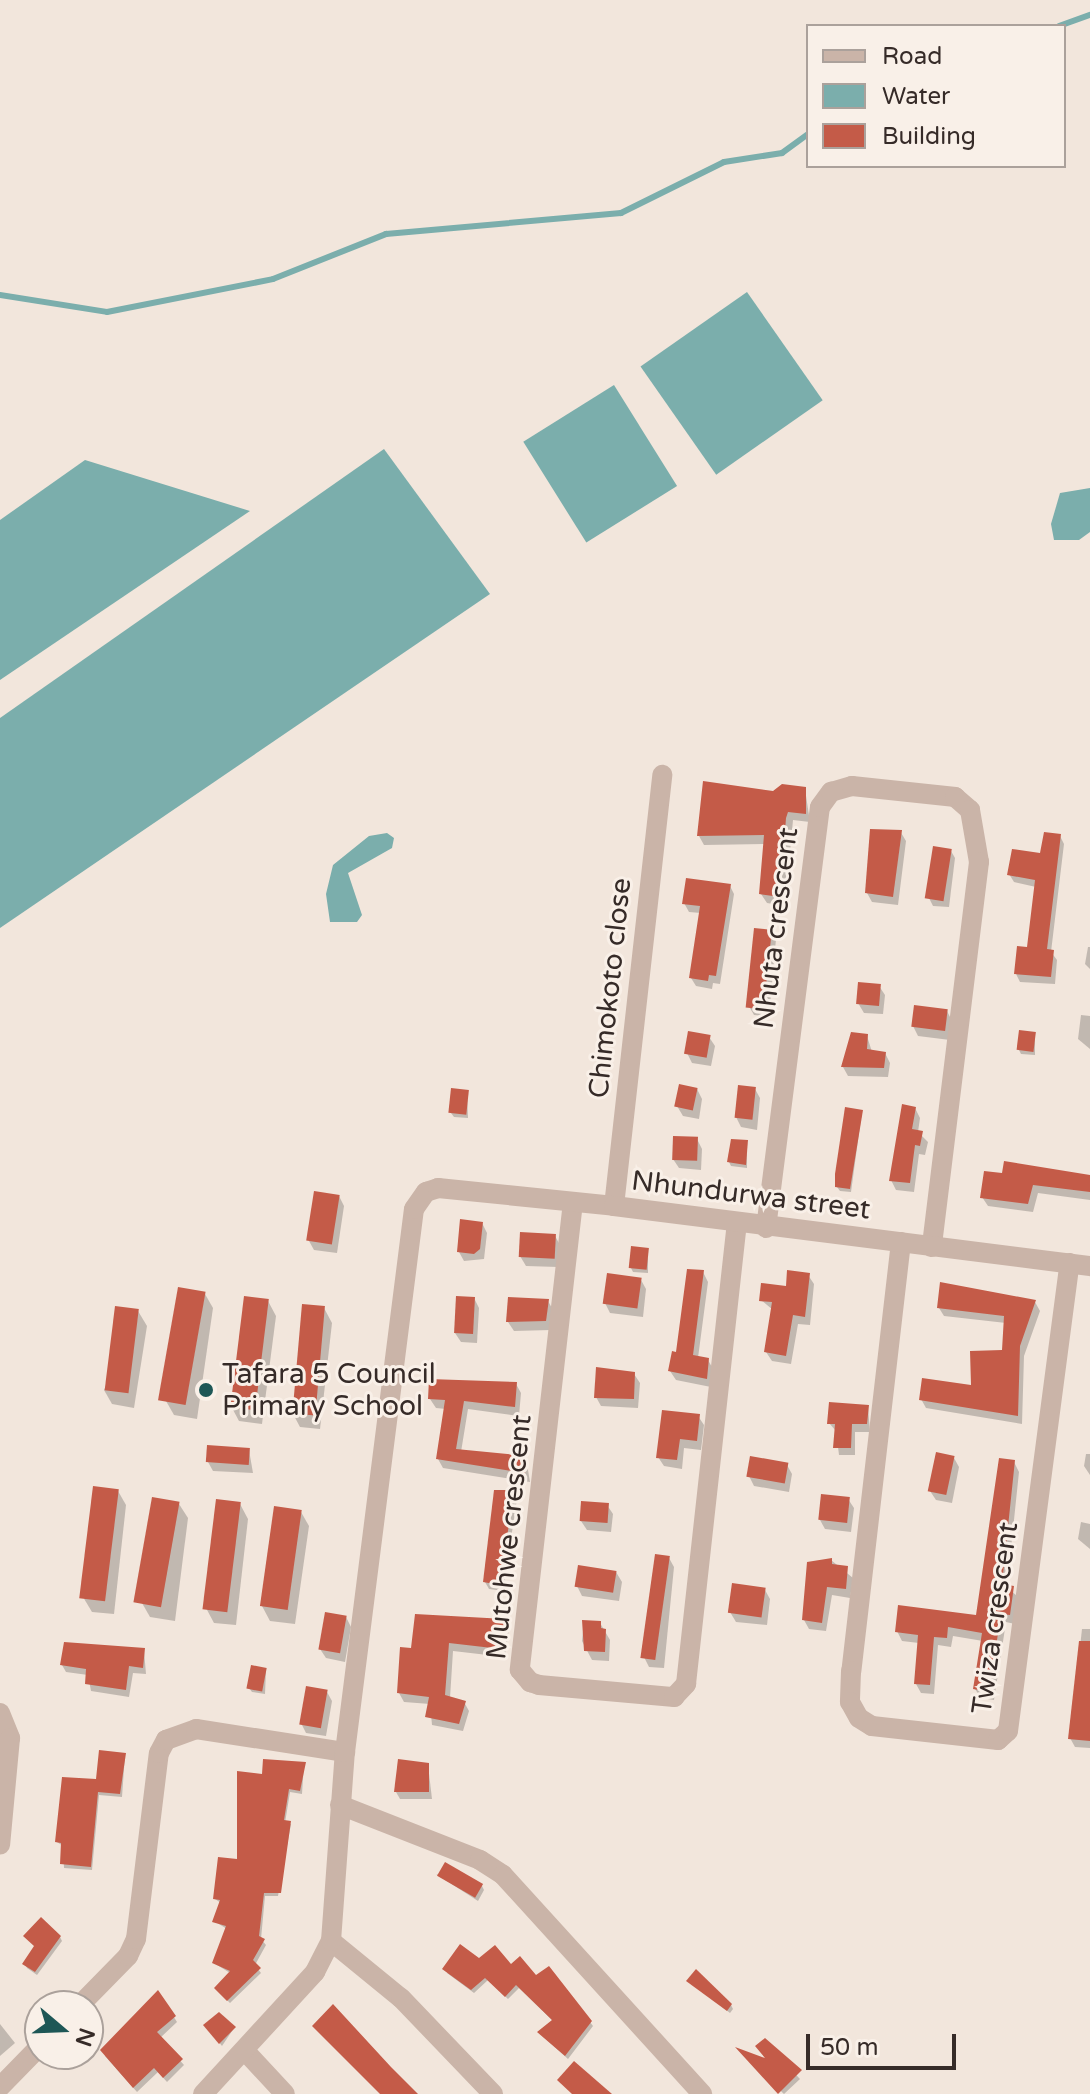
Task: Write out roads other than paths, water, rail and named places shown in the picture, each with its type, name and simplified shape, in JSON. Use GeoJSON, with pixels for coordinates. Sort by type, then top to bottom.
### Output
{"type":"FeatureCollection","features":[{"type":"Feature","properties":{"kind":"street","name":"Chimokoto close"},"geometry":{"type":"LineString","coordinates":[[614,1206],[662,775]]}},
{"type":"Feature","properties":{"kind":"street","name":"Nhuta crescent"},"geometry":{"type":"LineString","coordinates":[[766,1228],[820,807],[831,792],[852,786],[955,797],[970,810],[979,862],[932,1247]]}},
{"type":"Feature","properties":{"kind":"street","name":"Nhundurwa street"},"geometry":{"type":"LineString","coordinates":[[345,1752],[414,1209],[426,1192],[438,1188],[614,1206],[766,1228],[1080,1264]]}},
{"type":"Feature","properties":{"kind":"street","name":"Mutohwe crescent"},"geometry":{"type":"LineString","coordinates":[[573,1202],[520,1670],[530,1682],[539,1685],[674,1697],[686,1684],[737,1224]]}},
{"type":"Feature","properties":{"kind":"street","name":"Twiza crescent"},"geometry":{"type":"LineString","coordinates":[[901,1242],[851,1671],[850,1702],[859,1718],[872,1726],[998,1740],[1008,1731],[1080,1264]]}},
{"type":"Feature","properties":{"kind":"street"},"geometry":{"type":"LineString","coordinates":[[0,1713],[10,1738],[0,1845]]}},
{"type":"Feature","properties":{"kind":"street"},"geometry":{"type":"LineString","coordinates":[[95,1990],[128,1956],[136,1939],[159,1753],[166,1740],[196,1729],[345,1752],[331,1941],[315,1972],[246,2052],[203,2094]]}},
{"type":"Feature","properties":{"kind":"street"},"geometry":{"type":"LineString","coordinates":[[340,1805],[480,1860],[503,1875],[702,2094]]}},
{"type":"Feature","properties":{"kind":"street"},"geometry":{"type":"LineString","coordinates":[[331,1941],[401,1998],[493,2094]]}},
{"type":"Feature","properties":{"kind":"street"},"geometry":{"type":"LineString","coordinates":[[246,2052],[285,2094]]}},
{"type":"Feature","properties":{"kind":"street"},"geometry":{"type":"LineString","coordinates":[[0,2087],[24,2062]]}},
{"type":"Feature","properties":{"kind":"water"},"geometry":{"type":"Polygon","coordinates":[[[747,292],[823,400],[716,475],[641,367],[747,292]]]}},
{"type":"Feature","properties":{"kind":"water"},"geometry":{"type":"Polygon","coordinates":[[[614,385],[677,486],[586,543],[523,442],[614,385]]]}},
{"type":"Feature","properties":{"kind":"water"},"geometry":{"type":"Polygon","coordinates":[[[384,449],[490,594],[0,928],[0,718],[384,449]]]}},
{"type":"Feature","properties":{"kind":"water"},"geometry":{"type":"Polygon","coordinates":[[[85,460],[250,511],[0,680],[0,520],[85,460]]]}},
{"type":"Feature","properties":{"kind":"water"},"geometry":{"type":"Polygon","coordinates":[[[1090,488],[1090,532],[1079,540],[1054,540],[1051,524],[1060,493],[1090,488]]]}},
{"type":"Feature","properties":{"kind":"water"},"geometry":{"type":"Polygon","coordinates":[[[387,833],[394,838],[392,848],[348,873],[362,915],[357,922],[330,922],[326,894],[333,865],[369,836],[387,833]]]}},
{"type":"Feature","properties":{"kind":"waterway"},"geometry":{"type":"LineString","coordinates":[[1065,24],[1090,15]]}},
{"type":"Feature","properties":{"kind":"waterway"},"geometry":{"type":"LineString","coordinates":[[0,295],[107,312],[273,279],[386,234],[621,213],[724,162],[782,153],[806,135]]}},
{"type":"Feature","properties":{"kind":"place","name":"Tafara 5 Council Primary School"},"geometry":{"type":"Point","coordinates":[206,1390]}}]}
